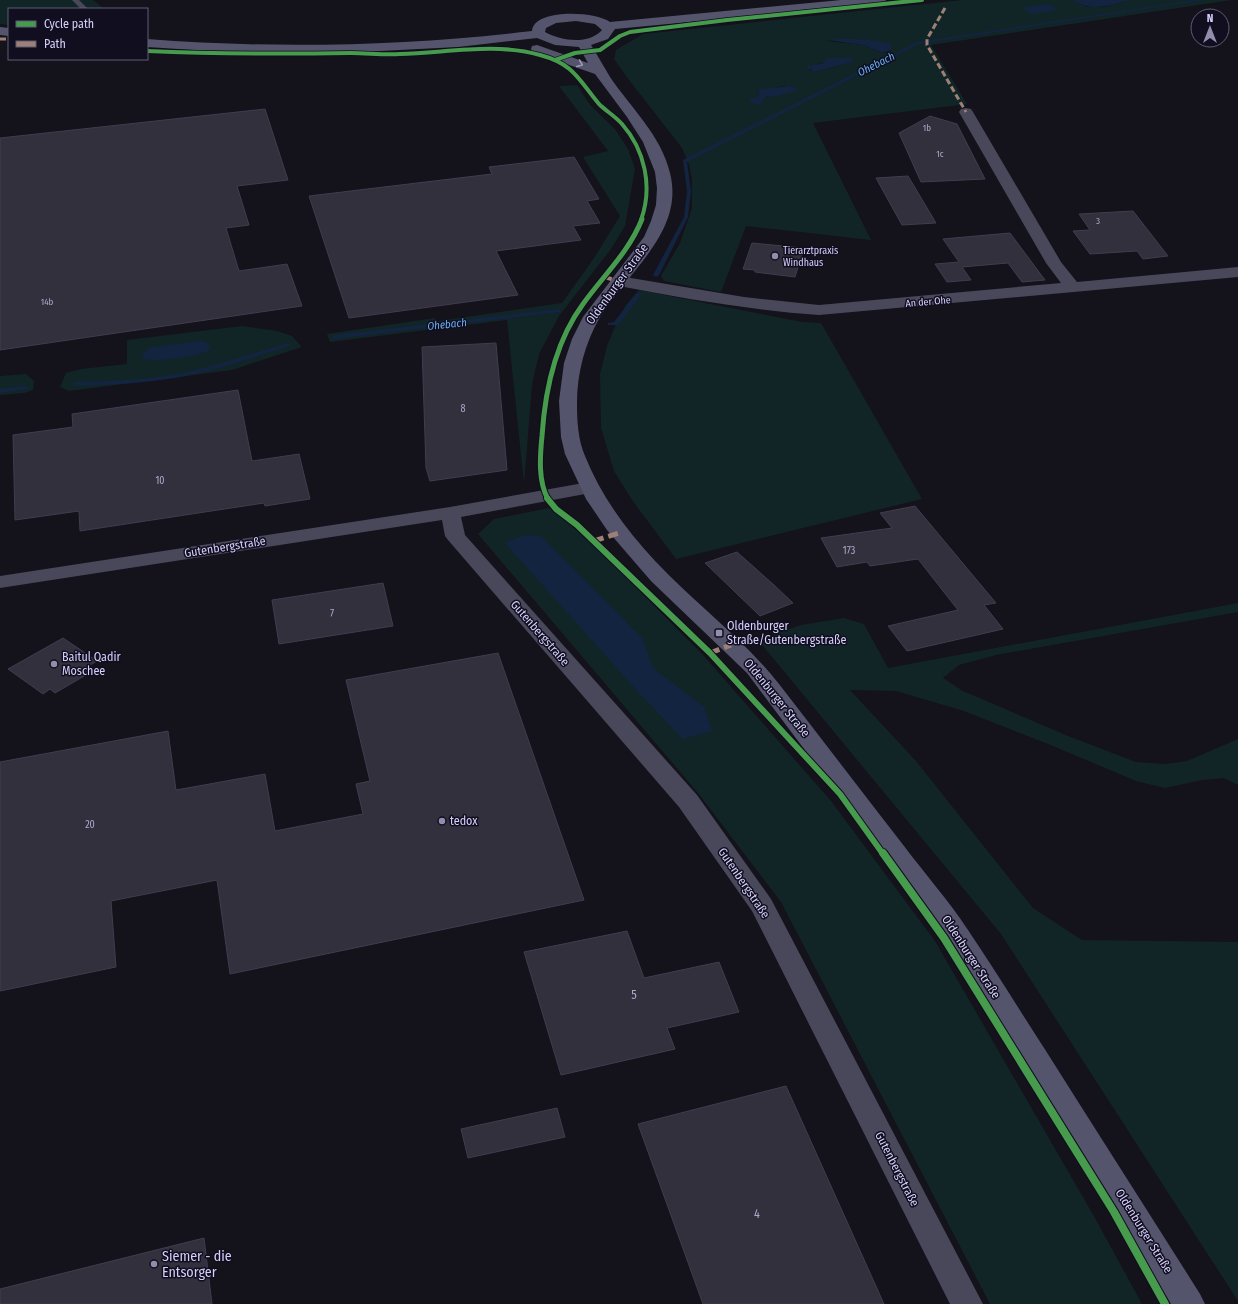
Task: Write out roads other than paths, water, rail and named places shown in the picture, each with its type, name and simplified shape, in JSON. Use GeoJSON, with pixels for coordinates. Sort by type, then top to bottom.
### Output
{"type":"FeatureCollection","features":[{"type":"Feature","properties":{"kind":"main road"},"geometry":{"type":"LineString","coordinates":[[540,34],[538,30],[547,22],[565,18],[587,18],[608,26],[880,0]]}},
{"type":"Feature","properties":{"kind":"main road"},"geometry":{"type":"LineString","coordinates":[[148,43],[241,48],[373,48],[460,43],[540,34],[544,37],[561,42],[583,43],[601,38],[607,34],[609,30],[608,26]]}},
{"type":"Feature","properties":{"kind":"main road"},"geometry":{"type":"LineString","coordinates":[[460,43],[521,47],[545,51],[601,72]]}},
{"type":"Feature","properties":{"kind":"main road","name":"Oldenburger Straße"},"geometry":{"type":"LineString","coordinates":[[583,43],[601,72],[651,144],[661,169],[665,189],[662,214],[651,238],[598,306],[585,328],[575,350],[568,384],[568,420],[574,450],[589,488],[619,533],[632,548],[691,610],[719,633],[755,668],[957,934],[1189,1304]]}},
{"type":"Feature","properties":{"kind":"street"},"geometry":{"type":"LineString","coordinates":[[966,112],[1054,263],[1073,288]]}},
{"type":"Feature","properties":{"kind":"street","name":"An der Ohe"},"geometry":{"type":"LineString","coordinates":[[619,281],[773,308],[819,310],[1238,272]]}},
{"type":"Feature","properties":{"kind":"street","name":"Gutenbergstraße"},"geometry":{"type":"LineString","coordinates":[[0,582],[450,513],[589,488]]}},
{"type":"Feature","properties":{"kind":"street","name":"Gutenbergstraße"},"geometry":{"type":"LineString","coordinates":[[450,513],[455,536],[688,801],[762,906],[967,1304]]}},
{"type":"Feature","properties":{"kind":"lane"},"geometry":{"type":"LineString","coordinates":[[75,0],[84,8]]}},
{"type":"Feature","properties":{"kind":"water"},"geometry":{"type":"Polygon","coordinates":[[[1073,0],[1131,0],[1109,6],[1094,7],[1080,4],[1073,0]]]}},
{"type":"Feature","properties":{"kind":"water"},"geometry":{"type":"Polygon","coordinates":[[[1048,4],[1058,10],[1032,14],[1022,8],[1048,4]]]}},
{"type":"Feature","properties":{"kind":"water"},"geometry":{"type":"Polygon","coordinates":[[[857,39],[883,42],[890,44],[893,47],[882,53],[863,45],[827,40],[857,39]]]}},
{"type":"Feature","properties":{"kind":"water"},"geometry":{"type":"Polygon","coordinates":[[[851,58],[853,62],[818,71],[813,71],[808,68],[808,66],[824,63],[826,59],[851,58]]]}},
{"type":"Feature","properties":{"kind":"water"},"geometry":{"type":"Polygon","coordinates":[[[790,86],[797,88],[796,91],[766,97],[759,105],[749,102],[751,99],[759,96],[758,91],[761,89],[790,86]]]}},
{"type":"Feature","properties":{"kind":"water"},"geometry":{"type":"Polygon","coordinates":[[[197,341],[205,342],[211,346],[209,350],[185,357],[155,360],[142,359],[143,354],[149,348],[197,341]]]}},
{"type":"Feature","properties":{"kind":"water"},"geometry":{"type":"Polygon","coordinates":[[[526,535],[541,536],[643,639],[653,668],[704,707],[712,731],[683,739],[639,693],[505,543],[526,535]]]}},
{"type":"Feature","properties":{"kind":"waterway","name":"Ohebach"},"geometry":{"type":"LineString","coordinates":[[656,275],[686,217],[689,191],[685,161],[918,43],[1202,0]]}},
{"type":"Feature","properties":{"kind":"waterway","name":"Ohebach"},"geometry":{"type":"LineString","coordinates":[[610,324],[616,324],[638,295]]}},
{"type":"Feature","properties":{"kind":"waterway","name":"Ohebach"},"geometry":{"type":"LineString","coordinates":[[335,337],[558,311]]}},
{"type":"Feature","properties":{"kind":"waterway"},"geometry":{"type":"LineString","coordinates":[[75,384],[142,381],[182,375],[222,365],[288,345]]}},
{"type":"Feature","properties":{"kind":"waterway"},"geometry":{"type":"LineString","coordinates":[[0,391],[26,388]]}},
{"type":"Feature","properties":{"kind":"place","name":"Tierarztpraxis Windhaus"},"geometry":{"type":"Point","coordinates":[775,256]}},
{"type":"Feature","properties":{"kind":"place","name":"Oldenburger Straße/Gutenbergstraße"},"geometry":{"type":"Point","coordinates":[719,633]}},
{"type":"Feature","properties":{"kind":"place","name":"Baitul Qadir Moschee"},"geometry":{"type":"Point","coordinates":[54,664]}},
{"type":"Feature","properties":{"kind":"place","name":"tedox"},"geometry":{"type":"Point","coordinates":[442,821]}},
{"type":"Feature","properties":{"kind":"place","name":"Siemer - die Entsorger"},"geometry":{"type":"Point","coordinates":[154,1264]}}]}
